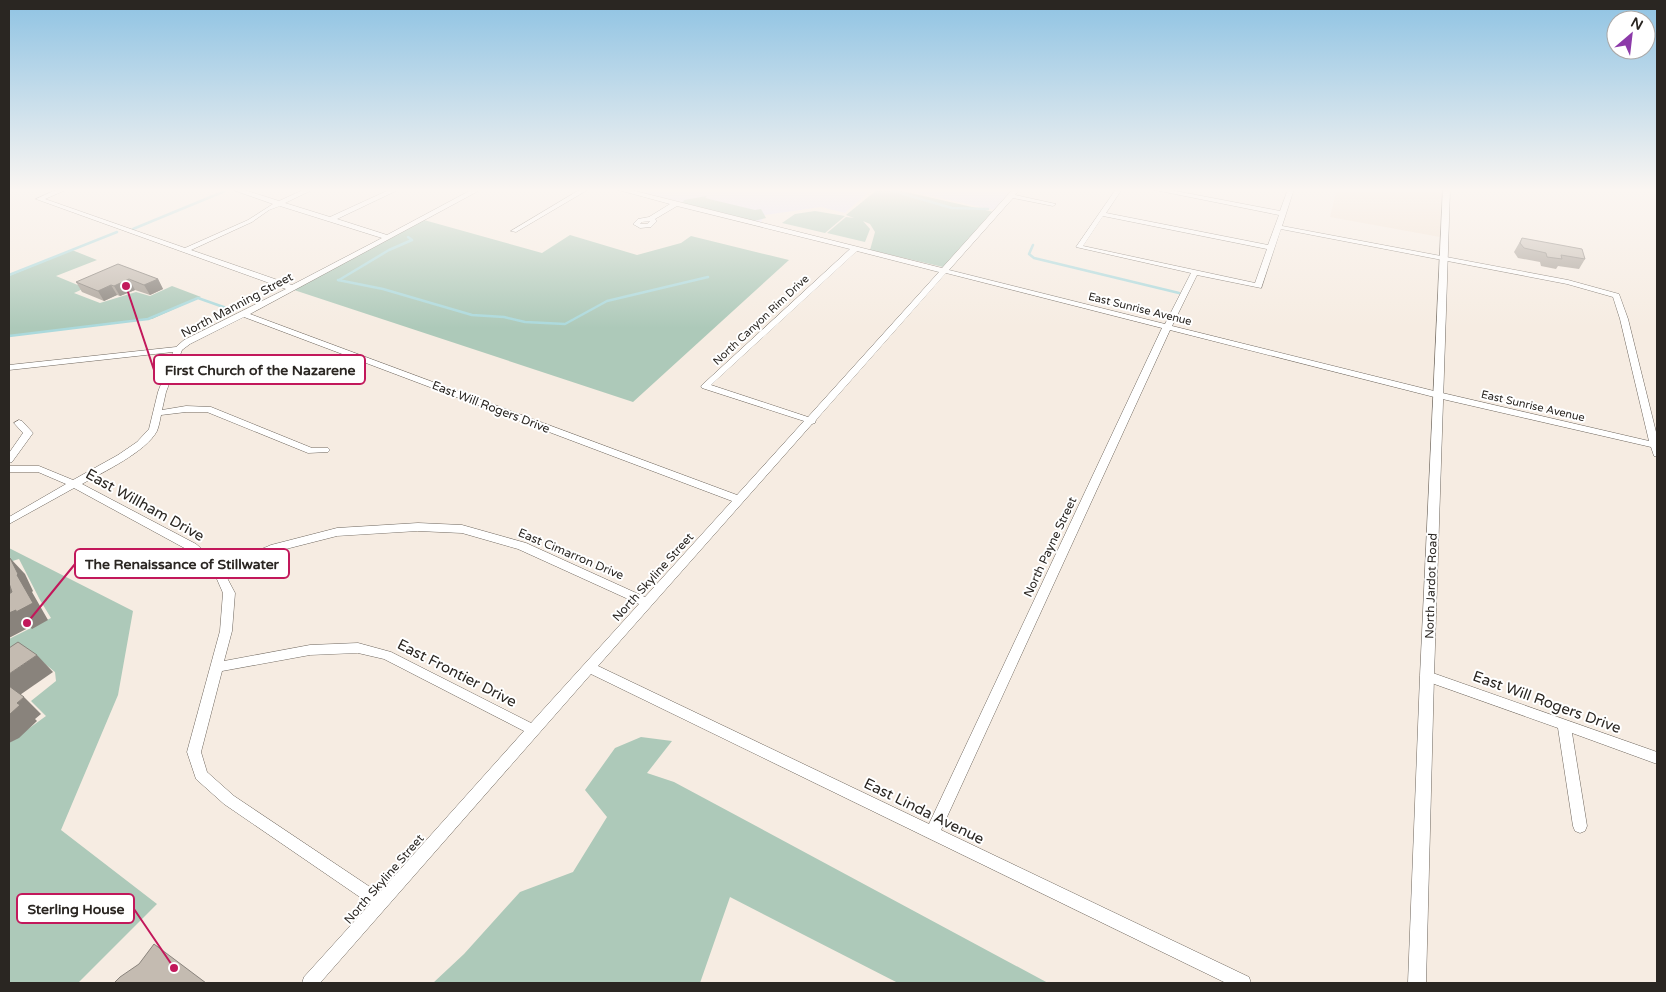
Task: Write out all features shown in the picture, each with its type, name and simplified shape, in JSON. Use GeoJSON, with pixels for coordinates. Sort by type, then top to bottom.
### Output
{"type":"FeatureCollection","features":[{"type":"Feature","properties":{"kind":"street"},"geometry":{"type":"LineString","coordinates":[[140,235],[292,288]]}},
{"type":"Feature","properties":{"kind":"street"},"geometry":{"type":"LineString","coordinates":[[186,250],[218,235]]}},
{"type":"Feature","properties":{"kind":"street"},"geometry":{"type":"LineString","coordinates":[[380,235],[386,237]]}},
{"type":"Feature","properties":{"kind":"street","name":"North Manning Street"},"geometry":{"type":"LineString","coordinates":[[9,521],[121,457],[140,444],[153,430],[162,392],[178,349],[197,337],[244,314],[389,235]]}},
{"type":"Feature","properties":{"kind":"street","name":"East Sunrise Avenue"},"geometry":{"type":"LineString","coordinates":[[800,235],[1657,449]]}},
{"type":"Feature","properties":{"kind":"street","name":"North Skyline Street"},"geometry":{"type":"LineString","coordinates":[[310,983],[533,730],[977,235]]}},
{"type":"Feature","properties":{"kind":"street"},"geometry":{"type":"LineString","coordinates":[[1087,235],[1079,247],[1258,286],[1275,235]]}},
{"type":"Feature","properties":{"kind":"street"},"geometry":{"type":"LineString","coordinates":[[1208,235],[1271,248]]}},
{"type":"Feature","properties":{"kind":"street"},"geometry":{"type":"LineString","coordinates":[[1321,235],[1568,282],[1616,296],[1624,318],[1657,449]]}},
{"type":"Feature","properties":{"kind":"street","name":"North Jardot Road"},"geometry":{"type":"LineString","coordinates":[[1417,983],[1427,676],[1446,235]]}},
{"type":"Feature","properties":{"kind":"street","name":"North Canyon Rim Drive"},"geometry":{"type":"LineString","coordinates":[[812,421],[705,386],[855,249]]}},
{"type":"Feature","properties":{"kind":"street","name":"North Payne Street"},"geometry":{"type":"LineString","coordinates":[[932,834],[1194,272]]}},
{"type":"Feature","properties":{"kind":"street","name":"East Will Rogers Drive"},"geometry":{"type":"LineString","coordinates":[[244,314],[739,500]]}},
{"type":"Feature","properties":{"kind":"street"},"geometry":{"type":"LineString","coordinates":[[9,367],[178,349]]}},
{"type":"Feature","properties":{"kind":"street"},"geometry":{"type":"LineString","coordinates":[[158,413],[186,409],[208,409],[311,451],[325,450]]}},
{"type":"Feature","properties":{"kind":"street"},"geometry":{"type":"LineString","coordinates":[[9,460],[28,433],[19,423]]}},
{"type":"Feature","properties":{"kind":"street","name":"East Willham Drive"},"geometry":{"type":"LineString","coordinates":[[9,469],[39,469],[73,484],[192,547],[217,568],[229,593],[226,631],[194,752],[201,775],[229,800],[381,903]]}},
{"type":"Feature","properties":{"kind":"street","name":"East Cimarron Drive"},"geometry":{"type":"LineString","coordinates":[[219,572],[275,548],[337,532],[418,527],[462,529],[522,546],[648,603]]}},
{"type":"Feature","properties":{"kind":"street","name":"East Frontier Drive"},"geometry":{"type":"LineString","coordinates":[[216,667],[310,650],[361,649],[387,655],[533,730]]}},
{"type":"Feature","properties":{"kind":"street","name":"East Linda Avenue"},"geometry":{"type":"LineString","coordinates":[[590,668],[1243,983]]}},
{"type":"Feature","properties":{"kind":"street","name":"East Will Rogers Drive"},"geometry":{"type":"LineString","coordinates":[[1427,676],[1657,758]]}},
{"type":"Feature","properties":{"kind":"street"},"geometry":{"type":"LineString","coordinates":[[1564,726],[1580,826]]}},
{"type":"Feature","properties":{"kind":"green space"},"geometry":{"type":"Polygon","coordinates":[[[395,235],[479,235],[542,253],[571,235],[637,255],[681,243],[691,236],[789,260],[633,402],[291,289],[395,235]]]}},
{"type":"Feature","properties":{"kind":"green space"},"geometry":{"type":"Polygon","coordinates":[[[837,235],[868,235],[865,242],[837,235]]]}},
{"type":"Feature","properties":{"kind":"green space"},"geometry":{"type":"Polygon","coordinates":[[[874,235],[972,235],[943,267],[870,250],[874,235]]]}},
{"type":"Feature","properties":{"kind":"green space"},"geometry":{"type":"Polygon","coordinates":[[[72,250],[97,260],[56,276],[85,288],[74,293],[100,303],[136,292],[150,296],[172,286],[201,297],[152,319],[9,336],[9,276],[72,250]]]}},
{"type":"Feature","properties":{"kind":"green space"},"geometry":{"type":"Polygon","coordinates":[[[9,548],[133,611],[118,695],[61,830],[157,904],[78,983],[9,983],[9,743],[46,716],[31,701],[56,681],[55,672],[33,654],[9,669],[9,639],[51,618],[19,559],[9,562],[9,548]]]}},
{"type":"Feature","properties":{"kind":"green space"},"geometry":{"type":"Polygon","coordinates":[[[641,737],[672,741],[647,773],[674,782],[1048,983],[898,983],[730,897],[700,983],[433,983],[464,954],[520,892],[573,872],[607,817],[585,790],[615,748],[641,737]]]}},
{"type":"Feature","properties":{"kind":"building"},"geometry":{"type":"Polygon","coordinates":[[[1522,238],[1582,249],[1585,259],[1561,255],[1562,259],[1547,257],[1546,253],[1524,248],[1520,243],[1522,238]]]}},
{"type":"Feature","properties":{"kind":"building"},"geometry":{"type":"Polygon","coordinates":[[[118,264],[158,279],[144,285],[129,279],[98,291],[76,282],[118,264]]]}},
{"type":"Feature","properties":{"kind":"building"},"geometry":{"type":"Polygon","coordinates":[[[9,558],[33,603],[16,612],[16,610],[9,613],[9,594],[12,592],[9,583],[9,558]]]}},
{"type":"Feature","properties":{"kind":"building"},"geometry":{"type":"Polygon","coordinates":[[[18,642],[37,655],[9,674],[9,648],[18,642]]]}},
{"type":"Feature","properties":{"kind":"building"},"geometry":{"type":"Polygon","coordinates":[[[9,686],[24,697],[17,703],[20,705],[9,715],[9,686]]]}},
{"type":"Feature","properties":{"kind":"building"},"geometry":{"type":"Polygon","coordinates":[[[154,944],[206,983],[114,983],[139,964],[154,944]]]}},
{"type":"Feature","properties":{"kind":"waterway"},"geometry":{"type":"LineString","coordinates":[[9,275],[109,235]]}},
{"type":"Feature","properties":{"kind":"waterway"},"geometry":{"type":"LineString","coordinates":[[339,280],[389,250],[412,240],[408,237]]}},
{"type":"Feature","properties":{"kind":"waterway"},"geometry":{"type":"LineString","coordinates":[[1033,245],[1029,254],[1034,258],[1179,293]]}},
{"type":"Feature","properties":{"kind":"waterway"},"geometry":{"type":"LineString","coordinates":[[338,280],[383,289],[472,315],[504,317],[525,322],[565,324],[607,301],[708,277]]}},
{"type":"Feature","properties":{"kind":"waterway"},"geometry":{"type":"LineString","coordinates":[[9,336],[148,319],[198,298],[232,310]]}},
{"type":"Feature","properties":{"kind":"place","name":"First Church of the Nazarene"},"geometry":{"type":"Point","coordinates":[126,286]}},
{"type":"Feature","properties":{"kind":"place","name":"The Renaissance of Stillwater"},"geometry":{"type":"Point","coordinates":[27,623]}},
{"type":"Feature","properties":{"kind":"place","name":"Sterling House"},"geometry":{"type":"Point","coordinates":[174,968]}}]}
